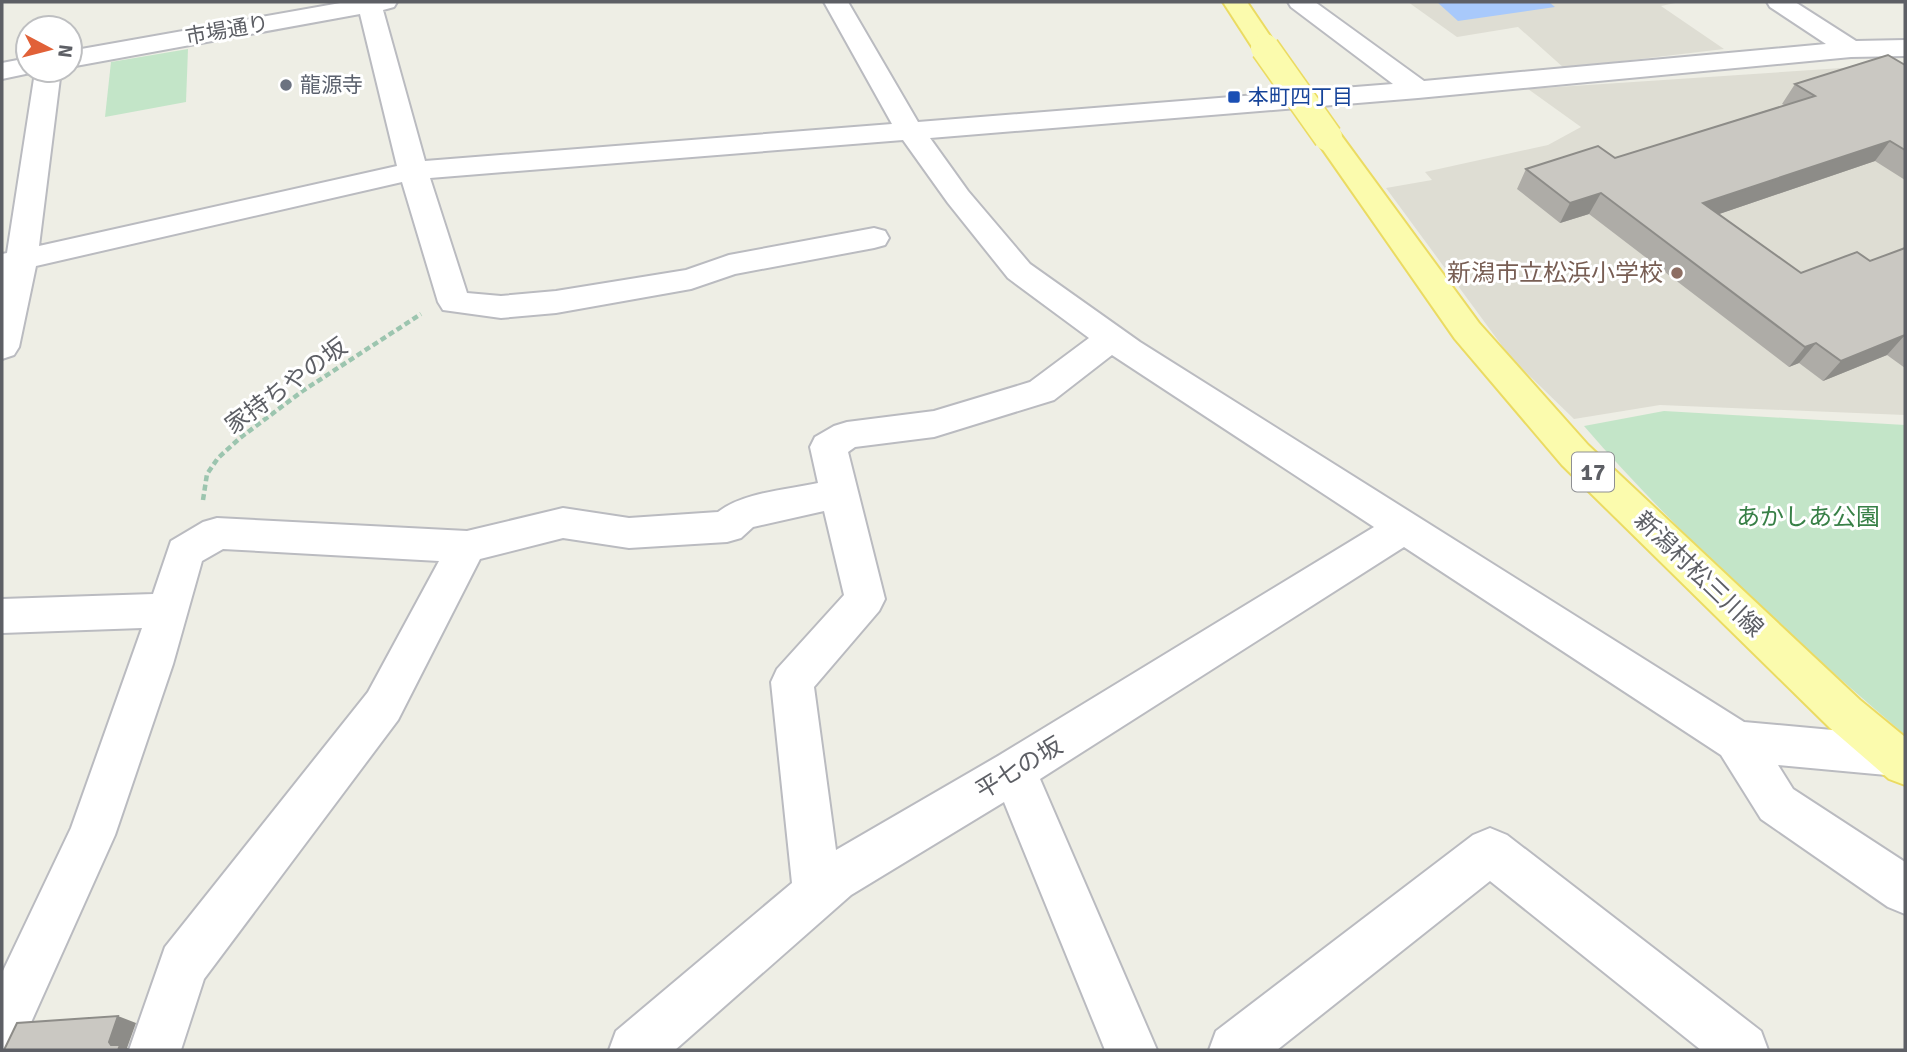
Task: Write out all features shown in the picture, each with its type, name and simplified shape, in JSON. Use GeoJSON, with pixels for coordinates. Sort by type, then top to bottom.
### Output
{"type":"FeatureCollection","features":[{"type":"Feature","properties":{"kind":"main road","name":"新潟村松三川線"},"geometry":{"type":"LineString","coordinates":[[1235,2],[1467,331],[1575,455],[1845,714],[1901,760]]}},
{"type":"Feature","properties":{"kind":"street"},"geometry":{"type":"LineString","coordinates":[[835,2],[899,115],[958,197],[1019,271],[1111,338],[1737,741],[1777,804],[1905,890]]}},
{"type":"Feature","properties":{"kind":"street"},"geometry":{"type":"LineString","coordinates":[[1300,2],[1418,90]]}},
{"type":"Feature","properties":{"kind":"street"},"geometry":{"type":"LineString","coordinates":[[1779,2],[1852,49]]}},
{"type":"Feature","properties":{"kind":"street"},"geometry":{"type":"LineString","coordinates":[[374,3],[413,171],[454,302],[501,307],[556,302],[691,279],[729,265],[874,238]]}},
{"type":"Feature","properties":{"kind":"street","name":"市場通り"},"geometry":{"type":"LineString","coordinates":[[84,56],[374,3]]}},
{"type":"Feature","properties":{"kind":"street"},"geometry":{"type":"LineString","coordinates":[[12,262],[413,171],[1418,90],[1852,49],[1905,48]]}},
{"type":"Feature","properties":{"kind":"street"},"geometry":{"type":"LineString","coordinates":[[2,347],[12,262],[45,84]]}},
{"type":"Feature","properties":{"kind":"street"},"geometry":{"type":"LineString","coordinates":[[817,892],[792,682],[865,599],[828,447],[847,436],[934,424],[1042,391],[1111,338]]}},
{"type":"Feature","properties":{"kind":"street"},"geometry":{"type":"LineString","coordinates":[[2,1029],[92,835],[152,664],[185,552],[217,533],[467,547],[563,523],[629,533],[727,527],[742,515],[839,493]]}},
{"type":"Feature","properties":{"kind":"street","name":"平七の坂"},"geometry":{"type":"LineString","coordinates":[[648,1045],[834,878],[1014,771],[1406,527]]}},
{"type":"Feature","properties":{"kind":"street"},"geometry":{"type":"LineString","coordinates":[[155,1050],[183,965],[383,706],[467,547]]}},
{"type":"Feature","properties":{"kind":"street"},"geometry":{"type":"LineString","coordinates":[[2,617],[168,610]]}},
{"type":"Feature","properties":{"kind":"street"},"geometry":{"type":"LineString","coordinates":[[1737,741],[1901,760]]}},
{"type":"Feature","properties":{"kind":"street"},"geometry":{"type":"LineString","coordinates":[[1014,771],[1130,1050]]}},
{"type":"Feature","properties":{"kind":"street"},"geometry":{"type":"LineString","coordinates":[[1235,1050],[1490,851],[1742,1050]]}},
{"type":"Feature","properties":{"kind":"path","name":"家持ちやの坂"},"geometry":{"type":"LineString","coordinates":[[196,545],[207,472],[232,446],[328,375],[451,294]]}},
{"type":"Feature","properties":{"kind":"shaded area"},"geometry":{"type":"Polygon","coordinates":[[[1408,2],[1680,2],[1661,6],[1724,49],[1564,68],[1518,27],[1457,37],[1408,2]]]}},
{"type":"Feature","properties":{"kind":"shaded area","name":"新潟市立松浜小学校"},"geometry":{"type":"Polygon","coordinates":[[[1905,66],[1905,415],[1660,405],[1574,419],[1511,358],[1386,188],[1432,180],[1425,172],[1548,145],[1581,127],[1528,89],[1905,66]]]}},
{"type":"Feature","properties":{"kind":"green space"},"geometry":{"type":"Polygon","coordinates":[[[188,49],[186,102],[105,117],[111,62],[188,49]]]}},
{"type":"Feature","properties":{"kind":"green space","name":"あかしあ公園"},"geometry":{"type":"Polygon","coordinates":[[[1664,411],[1905,425],[1905,735],[1821,662],[1699,548],[1584,426],[1664,411]]]}},
{"type":"Feature","properties":{"kind":"water"},"geometry":{"type":"Polygon","coordinates":[[[1437,2],[1549,2],[1555,7],[1458,21],[1437,2]]]}},
{"type":"Feature","properties":{"kind":"building"},"geometry":{"type":"Polygon","coordinates":[[[1888,55],[1905,65],[1905,150],[1890,141],[1703,203],[1801,273],[1857,252],[1870,261],[1905,248],[1905,335],[1841,361],[1816,343],[1805,347],[1601,193],[1570,203],[1526,169],[1598,146],[1615,158],[1815,96],[1795,84],[1888,55]]]}},
{"type":"Feature","properties":{"kind":"building"},"geometry":{"type":"Polygon","coordinates":[[[118,1016],[109,1042],[111,1045],[120,1045],[118,1050],[4,1050],[17,1023],[118,1016]]]}},
{"type":"Feature","properties":{"kind":"place","name":"龍源寺"},"geometry":{"type":"Point","coordinates":[286,85]}},
{"type":"Feature","properties":{"kind":"place","name":"本町四丁目"},"geometry":{"type":"Point","coordinates":[1234,97]}},
{"type":"Feature","properties":{"kind":"place","name":"新潟市立松浜小学校"},"geometry":{"type":"Point","coordinates":[1677,273]}}]}
